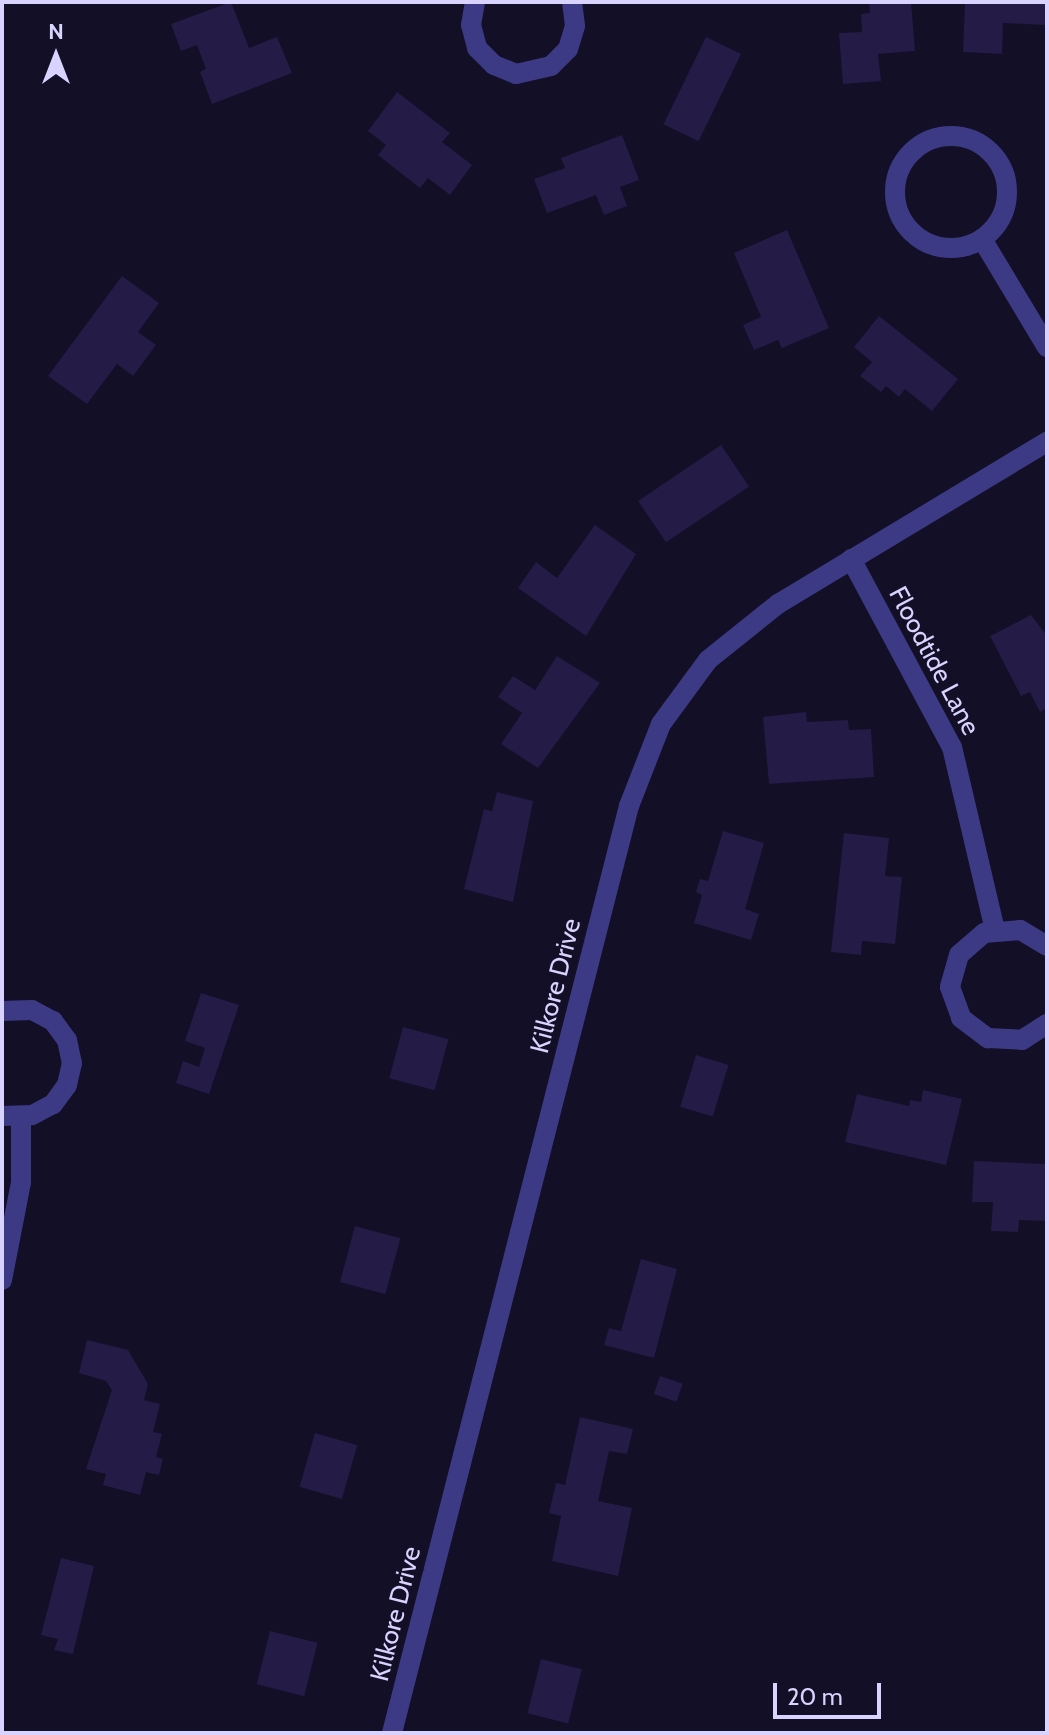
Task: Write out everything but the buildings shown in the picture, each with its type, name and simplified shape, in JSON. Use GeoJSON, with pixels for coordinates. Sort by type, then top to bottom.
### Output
{"type":"FeatureCollection","features":[{"type":"Feature","properties":{"kind":"street"},"geometry":{"type":"LineString","coordinates":[[475,2],[471,25],[477,48],[505,71],[528,74],[551,66],[568,49],[575,26],[572,2]]}},
{"type":"Feature","properties":{"kind":"street"},"geometry":{"type":"LineString","coordinates":[[956,136],[978,143],[996,158],[1006,178],[1007,201],[998,223],[982,239],[960,248],[936,246],[907,227],[896,205],[896,182],[905,160],[922,144],[956,136]]}},
{"type":"Feature","properties":{"kind":"street"},"geometry":{"type":"LineString","coordinates":[[982,239],[1047,347]]}},
{"type":"Feature","properties":{"kind":"street","name":"Kilkore Drive"},"geometry":{"type":"LineString","coordinates":[[392,1733],[643,763],[682,691],[708,660],[778,604],[1047,442]]}},
{"type":"Feature","properties":{"kind":"street","name":"Floodtide Lane"},"geometry":{"type":"LineString","coordinates":[[851,559],[952,747],[995,930]]}},
{"type":"Feature","properties":{"kind":"street"},"geometry":{"type":"LineString","coordinates":[[1047,946],[1020,930],[995,930],[974,939],[954,965],[950,987],[955,1009],[978,1034],[998,1041],[1022,1040],[1047,1024]]}},
{"type":"Feature","properties":{"kind":"street"},"geometry":{"type":"LineString","coordinates":[[2,1011],[21,1008],[43,1015],[61,1030],[71,1051],[71,1074],[61,1096],[43,1111],[12,1117],[21,1182],[2,1280]]}}]}
